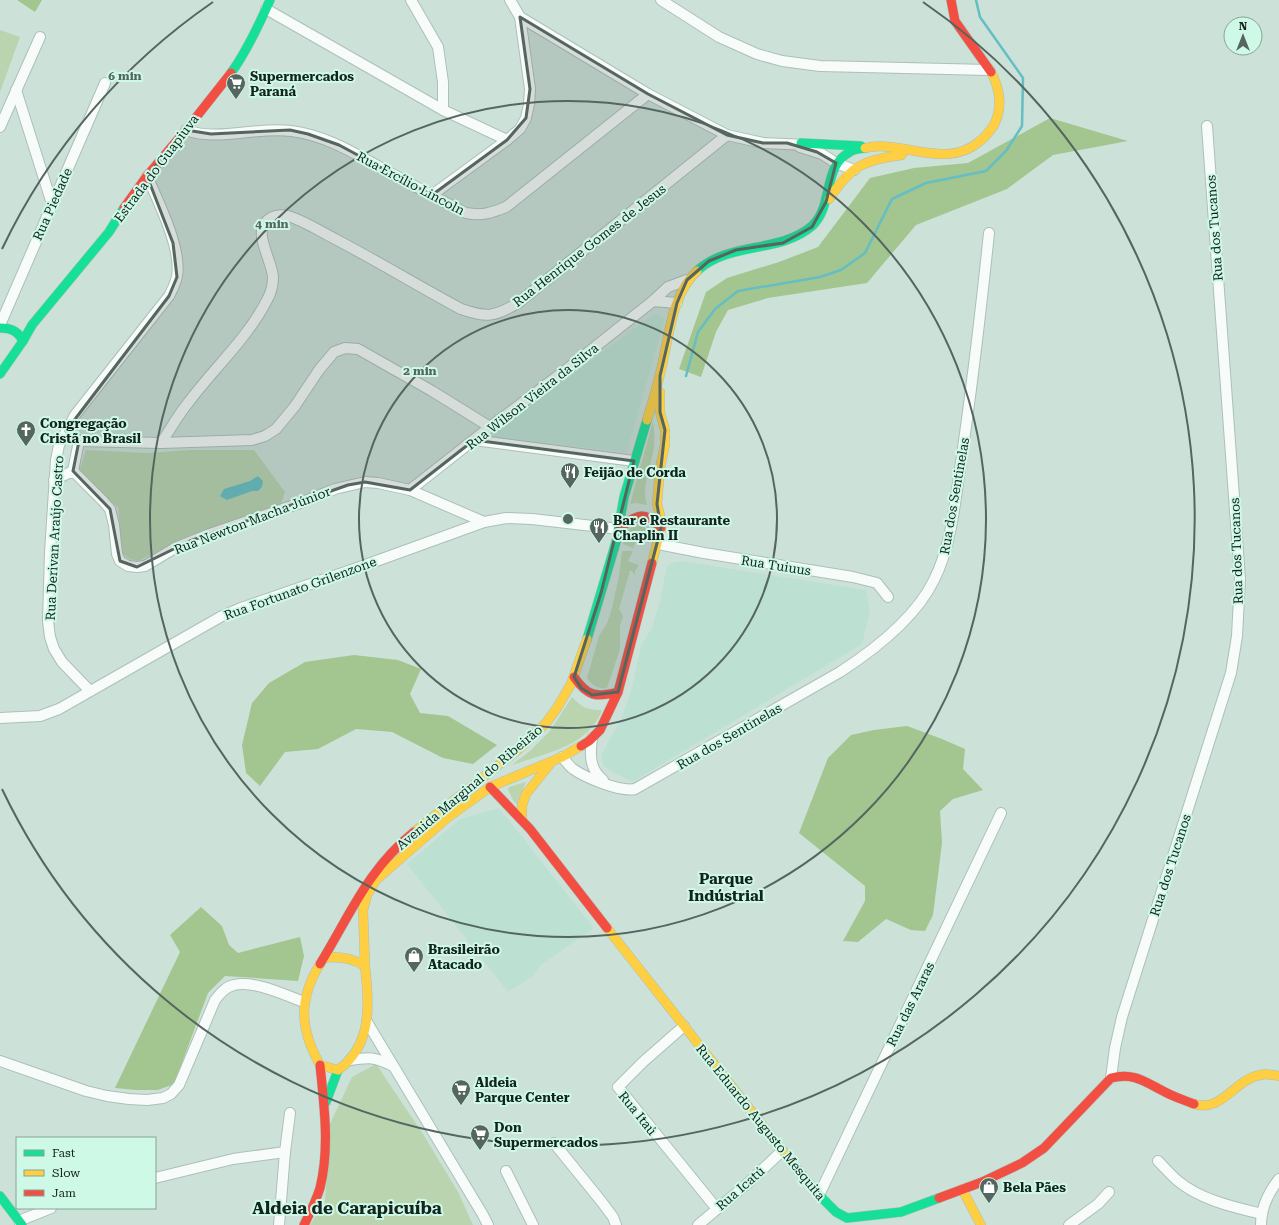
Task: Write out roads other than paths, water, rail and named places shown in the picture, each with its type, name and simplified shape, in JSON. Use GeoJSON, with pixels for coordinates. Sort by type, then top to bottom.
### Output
{"type":"FeatureCollection","features":[{"type":"Feature","properties":{"kind":"main road","name":"Avenida Marginal do Ribeirão"},"geometry":{"type":"LineString","coordinates":[[320,1065],[311,1050],[307,1037],[303,1020],[304,1002],[310,982],[351,907],[371,877],[395,848],[453,800],[475,785],[535,736],[557,708],[574,678],[580,664],[619,529],[623,501],[660,376],[677,303],[687,280],[700,267],[718,256],[736,250],[766,247],[783,243],[799,236],[812,227],[820,218],[826,202],[831,177],[836,164],[849,152],[867,146],[940,154],[956,153],[972,149],[982,141],[994,127],[998,116],[1000,100],[998,88],[989,70],[966,39],[954,18],[951,0]]}},
{"type":"Feature","properties":{"kind":"main road","name":"Estrada do Guapiuva"},"geometry":{"type":"LineString","coordinates":[[0,374],[23,341],[32,325],[109,232],[147,176],[186,130],[236,66],[250,42],[268,4]]}},
{"type":"Feature","properties":{"kind":"main road"},"geometry":{"type":"LineString","coordinates":[[801,144],[867,146]]}},
{"type":"Feature","properties":{"kind":"main road","name":"Avenida Marginal do Ribeirão"},"geometry":{"type":"LineString","coordinates":[[826,202],[850,172],[866,163],[880,158],[921,152]]}},
{"type":"Feature","properties":{"kind":"main road"},"geometry":{"type":"LineString","coordinates":[[0,328],[14,329],[32,325]]}},
{"type":"Feature","properties":{"kind":"main road"},"geometry":{"type":"LineString","coordinates":[[14,329],[19,333],[23,341]]}},
{"type":"Feature","properties":{"kind":"main road"},"geometry":{"type":"LineString","coordinates":[[0,358],[9,362]]}},
{"type":"Feature","properties":{"kind":"main road","name":"Avenida Marginal do Ribeirão"},"geometry":{"type":"LineString","coordinates":[[338,1070],[350,1060],[360,1045],[367,1022],[368,995],[365,966],[363,910],[367,895],[376,880],[447,818],[490,787],[562,757],[589,741],[600,730],[606,719],[618,692],[661,528],[657,504],[660,468],[665,445],[665,430],[660,412],[660,376]]}},
{"type":"Feature","properties":{"kind":"main road"},"geometry":{"type":"LineString","coordinates":[[619,529],[633,516],[644,515],[654,519],[661,528]]}},
{"type":"Feature","properties":{"kind":"main road"},"geometry":{"type":"LineString","coordinates":[[574,678],[581,688],[592,695],[604,696],[618,692]]}},
{"type":"Feature","properties":{"kind":"main road"},"geometry":{"type":"LineString","coordinates":[[522,820],[522,806],[526,794],[552,762]]}},
{"type":"Feature","properties":{"kind":"main road","name":"Rua Eduardo Augusto Mesquita"},"geometry":{"type":"LineString","coordinates":[[490,787],[522,820],[819,1196],[836,1212],[850,1221],[901,1212],[982,1182],[1022,1163],[1044,1148],[1111,1078]]}},
{"type":"Feature","properties":{"kind":"main road"},"geometry":{"type":"LineString","coordinates":[[324,958],[347,958],[359,962],[365,966]]}},
{"type":"Feature","properties":{"kind":"main road"},"geometry":{"type":"LineString","coordinates":[[304,1225],[317,1201],[321,1185],[324,1150],[324,1106],[320,1065],[338,1070],[324,1106]]}},
{"type":"Feature","properties":{"kind":"main road"},"geometry":{"type":"LineString","coordinates":[[1111,1078],[1119,1075],[1128,1075],[1140,1078],[1165,1092],[1192,1104],[1202,1106],[1216,1103],[1250,1078],[1259,1074],[1279,1076]]}},
{"type":"Feature","properties":{"kind":"main road"},"geometry":{"type":"LineString","coordinates":[[962,1189],[981,1225]]}},
{"type":"Feature","properties":{"kind":"main road"},"geometry":{"type":"LineString","coordinates":[[0,1196],[20,1223]]}},
{"type":"Feature","properties":{"kind":"street"},"geometry":{"type":"LineString","coordinates":[[411,0],[438,47],[443,82],[443,110]]}},
{"type":"Feature","properties":{"kind":"street"},"geometry":{"type":"LineString","coordinates":[[432,195],[507,140],[520,129],[526,118],[530,89],[520,17],[510,0]]}},
{"type":"Feature","properties":{"kind":"street"},"geometry":{"type":"LineString","coordinates":[[661,0],[719,37],[757,54],[782,61],[820,66],[989,70]]}},
{"type":"Feature","properties":{"kind":"street"},"geometry":{"type":"LineString","coordinates":[[268,4],[443,110],[507,140]]}},
{"type":"Feature","properties":{"kind":"street"},"geometry":{"type":"LineString","coordinates":[[520,17],[648,94],[727,134],[763,143],[801,144],[849,152]]}},
{"type":"Feature","properties":{"kind":"street"},"geometry":{"type":"LineString","coordinates":[[0,127],[40,37]]}},
{"type":"Feature","properties":{"kind":"street","name":"Rua Piedade"},"geometry":{"type":"LineString","coordinates":[[0,325],[105,84]]}},
{"type":"Feature","properties":{"kind":"street"},"geometry":{"type":"LineString","coordinates":[[16,90],[52,204]]}},
{"type":"Feature","properties":{"kind":"street","name":"Rua Ercílio Lincoln"},"geometry":{"type":"LineString","coordinates":[[186,130],[195,133],[211,134],[290,130],[308,134],[339,145],[466,213],[476,215],[488,214],[506,207],[648,94]]}},
{"type":"Feature","properties":{"kind":"street","name":"Rua dos Tucanos"},"geometry":{"type":"LineString","coordinates":[[1111,1078],[1115,1048],[1122,1016],[1231,673],[1237,636],[1240,579],[1207,126]]}},
{"type":"Feature","properties":{"kind":"street","name":"Rua Henrique Gomes de Jesus"},"geometry":{"type":"LineString","coordinates":[[161,443],[187,403],[240,340],[268,298],[272,288],[273,277],[262,234],[263,226],[269,219],[277,215],[287,216],[299,220],[461,309],[478,315],[487,316],[518,304],[727,134]]}},
{"type":"Feature","properties":{"kind":"street"},"geometry":{"type":"LineString","coordinates":[[787,144],[822,154],[836,164],[854,170]]}},
{"type":"Feature","properties":{"kind":"street","name":"Rua Derivan Araújo Castro"},"geometry":{"type":"LineString","coordinates":[[90,691],[62,662],[54,649],[50,637],[49,608],[56,460],[59,445],[75,415],[169,296],[177,277],[178,263],[173,243],[160,203],[147,176]]}},
{"type":"Feature","properties":{"kind":"street","name":"Rua dos Sentinelas"},"geometry":{"type":"LineString","coordinates":[[562,757],[573,768],[604,784],[622,790],[635,789],[840,672],[884,640],[905,620],[930,587],[942,564],[952,520],[971,396],[989,234]]}},
{"type":"Feature","properties":{"kind":"street","name":"Rua Wilson Vieira da Silva"},"geometry":{"type":"LineString","coordinates":[[410,490],[653,301],[668,287],[687,280]]}},
{"type":"Feature","properties":{"kind":"street"},"geometry":{"type":"LineString","coordinates":[[653,301],[677,303]]}},
{"type":"Feature","properties":{"kind":"street"},"geometry":{"type":"LineString","coordinates":[[66,431],[79,441],[161,443],[252,440],[265,436],[276,429],[295,406],[327,359],[334,352],[345,348],[358,349],[432,391],[490,427]]}},
{"type":"Feature","properties":{"kind":"street"},"geometry":{"type":"LineString","coordinates":[[474,440],[634,461]]}},
{"type":"Feature","properties":{"kind":"street"},"geometry":{"type":"LineString","coordinates":[[54,480],[73,471],[79,441]]}},
{"type":"Feature","properties":{"kind":"street","name":"Rua Newton Macha Júnior"},"geometry":{"type":"LineString","coordinates":[[73,471],[110,509],[114,525],[117,554],[120,561],[128,566],[145,566],[164,554],[190,541],[348,485],[365,482],[378,483],[410,490],[484,522]]}},
{"type":"Feature","properties":{"kind":"street","name":"Rua Fortunato Grilenzone"},"geometry":{"type":"LineString","coordinates":[[0,718],[40,716],[59,709],[201,628],[241,608],[484,522],[506,518],[532,519],[619,529]]}},
{"type":"Feature","properties":{"kind":"street","name":"Rua Tuiuus"},"geometry":{"type":"LineString","coordinates":[[658,544],[853,577],[877,583],[888,597]]}},
{"type":"Feature","properties":{"kind":"street"},"geometry":{"type":"LineString","coordinates":[[592,738],[590,753],[594,771],[611,786]]}},
{"type":"Feature","properties":{"kind":"street","name":"Rua das Araras"},"geometry":{"type":"LineString","coordinates":[[819,1196],[1001,813]]}},
{"type":"Feature","properties":{"kind":"street"},"geometry":{"type":"LineString","coordinates":[[0,1061],[79,1089],[107,1096],[147,1100],[163,1098],[171,1094],[179,1084],[215,1000],[224,990],[233,985],[247,984],[262,987],[304,1002]]}},
{"type":"Feature","properties":{"kind":"street"},"geometry":{"type":"LineString","coordinates":[[367,1022],[488,1225]]}},
{"type":"Feature","properties":{"kind":"street","name":"Rua Itaú"},"geometry":{"type":"LineString","coordinates":[[684,1026],[643,1062],[618,1087],[717,1209]]}},
{"type":"Feature","properties":{"kind":"street"},"geometry":{"type":"LineString","coordinates":[[350,1060],[372,1058],[379,1059],[393,1066]]}},
{"type":"Feature","properties":{"kind":"street"},"geometry":{"type":"LineString","coordinates":[[279,1225],[290,1113]]}},
{"type":"Feature","properties":{"kind":"street"},"geometry":{"type":"LineString","coordinates":[[554,1143],[601,1201],[613,1217],[616,1225]]}},
{"type":"Feature","properties":{"kind":"street","name":"Rua Icatú"},"geometry":{"type":"LineString","coordinates":[[698,1225],[747,1184],[782,1151]]}},
{"type":"Feature","properties":{"kind":"street"},"geometry":{"type":"LineString","coordinates":[[156,1178],[233,1159],[285,1152]]}},
{"type":"Feature","properties":{"kind":"street"},"geometry":{"type":"LineString","coordinates":[[1158,1162],[1178,1181],[1192,1190],[1223,1204],[1262,1214]]}},
{"type":"Feature","properties":{"kind":"street"},"geometry":{"type":"LineString","coordinates":[[506,1171],[533,1225]]}},
{"type":"Feature","properties":{"kind":"street"},"geometry":{"type":"LineString","coordinates":[[1261,1225],[1265,1202],[1276,1187],[1279,1179]]}},
{"type":"Feature","properties":{"kind":"street"},"geometry":{"type":"LineString","coordinates":[[1069,1225],[1098,1204],[1109,1192]]}},
{"type":"Feature","properties":{"kind":"street"},"geometry":{"type":"LineString","coordinates":[[20,1223],[49,1209]]}},
{"type":"Feature","properties":{"kind":"water"},"geometry":{"type":"Polygon","coordinates":[[[258,476],[263,481],[262,487],[258,491],[252,491],[227,500],[220,496],[224,489],[250,481],[258,476]]]}},
{"type":"Feature","properties":{"kind":"waterway"},"geometry":{"type":"LineString","coordinates":[[686,376],[698,332],[715,309],[738,291],[820,277],[841,270],[865,253],[892,199],[926,183],[986,171],[1006,151],[1022,126],[1023,78],[980,17],[976,0]]}},
{"type":"Feature","properties":{"kind":"place","name":"Supermercados Paraná"},"geometry":{"type":"Point","coordinates":[236,100]}},
{"type":"Feature","properties":{"kind":"place","name":"Congregação Cristã no Brasil"},"geometry":{"type":"Point","coordinates":[26,447]}},
{"type":"Feature","properties":{"kind":"place","name":"Feijão de Corda"},"geometry":{"type":"Point","coordinates":[570,489]}},
{"type":"Feature","properties":{"kind":"place","name":"Bar e Restaurante Chaplin II"},"geometry":{"type":"Point","coordinates":[599,544]}},
{"type":"Feature","properties":{"kind":"place","name":"Brasileirão Atacado"},"geometry":{"type":"Point","coordinates":[414,973]}},
{"type":"Feature","properties":{"kind":"place","name":"Aldeia Parque Center"},"geometry":{"type":"Point","coordinates":[461,1106]}},
{"type":"Feature","properties":{"kind":"place","name":"Don Supermercados"},"geometry":{"type":"Point","coordinates":[480,1151]}},
{"type":"Feature","properties":{"kind":"place","name":"Bela Pães"},"geometry":{"type":"Point","coordinates":[989,1204]}},
{"type":"Feature","properties":{"kind":"district","name":"Parque Indústrial"},"geometry":{"type":"Point","coordinates":[726,888]}},
{"type":"Feature","properties":{"kind":"district","name":"Aldeia de Carapicuíba"},"geometry":{"type":"Point","coordinates":[347,1208]}}]}
